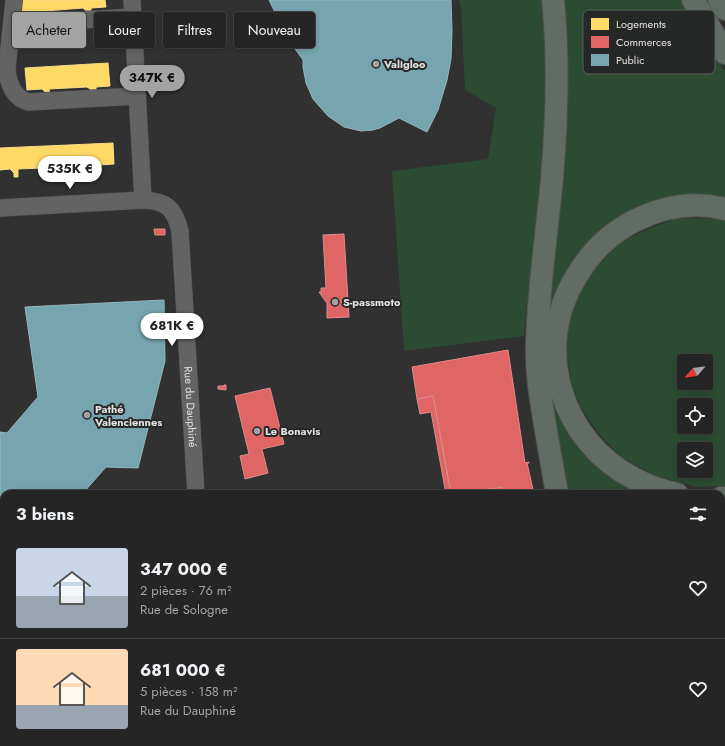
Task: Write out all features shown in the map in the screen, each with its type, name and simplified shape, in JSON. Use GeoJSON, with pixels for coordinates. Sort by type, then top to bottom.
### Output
{"type":"FeatureCollection","features":[{"type":"Feature","properties":{"kind":"highway"},"geometry":{"type":"LineString","coordinates":[[553,0],[556,36],[557,91],[552,179],[542,264],[537,350],[540,392],[556,490]]}},
{"type":"Feature","properties":{"kind":"highway"},"geometry":{"type":"LineString","coordinates":[[693,0],[699,10]]}},
{"type":"Feature","properties":{"kind":"highway"},"geometry":{"type":"LineString","coordinates":[[719,0],[725,9]]}},
{"type":"Feature","properties":{"kind":"highway"},"geometry":{"type":"LineString","coordinates":[[715,36],[725,53]]}},
{"type":"Feature","properties":{"kind":"highway"},"geometry":{"type":"LineString","coordinates":[[662,490],[634,479],[604,458],[588,441],[569,412],[560,390],[557,377],[555,355],[557,328],[568,291],[580,270],[601,244],[619,230],[652,213],[676,207],[699,205],[725,208]]}},
{"type":"Feature","properties":{"kind":"street"},"geometry":{"type":"LineString","coordinates":[[13,12],[14,0]]}},
{"type":"Feature","properties":{"kind":"street"},"geometry":{"type":"LineString","coordinates":[[132,0],[133,12]]}},
{"type":"Feature","properties":{"kind":"street"},"geometry":{"type":"LineString","coordinates":[[12,24],[7,75],[14,93],[23,100],[28,102],[137,96]]}},
{"type":"Feature","properties":{"kind":"street"},"geometry":{"type":"LineString","coordinates":[[0,208],[142,200],[135,48]]}},
{"type":"Feature","properties":{"kind":"street","name":"Rue du Dauphiné"},"geometry":{"type":"LineString","coordinates":[[142,200],[164,203],[177,220],[180,231],[196,490]]}},
{"type":"Feature","properties":{"kind":"green space"},"geometry":{"type":"Polygon","coordinates":[[[459,0],[543,0],[545,42],[544,154],[539,212],[530,272],[524,336],[404,351],[392,171],[488,159],[496,108],[465,90],[461,7],[459,0]]]}},
{"type":"Feature","properties":{"kind":"green space"},"geometry":{"type":"Polygon","coordinates":[[[559,0],[681,0],[687,10],[583,10],[583,74],[715,74],[715,56],[725,72],[725,200],[703,194],[663,201],[633,214],[550,330],[545,307],[559,0]]]}},
{"type":"Feature","properties":{"kind":"green space"},"geometry":{"type":"Polygon","coordinates":[[[677,218],[725,220],[725,486],[697,487],[654,475],[621,457],[599,434],[582,409],[572,386],[567,354],[568,321],[590,274],[621,242],[677,218]]]}},
{"type":"Feature","properties":{"kind":"green space"},"geometry":{"type":"Polygon","coordinates":[[[554,396],[646,490],[565,490],[549,397],[554,396]]]}},
{"type":"Feature","properties":{"kind":"building: Logements"},"geometry":{"type":"Polygon","coordinates":[[[21,0],[105,0],[106,7],[91,8],[91,15],[83,8],[45,12],[22,12],[21,0]]]}},
{"type":"Feature","properties":{"kind":"building: Logements"},"geometry":{"type":"Polygon","coordinates":[[[108,63],[110,86],[96,87],[96,93],[87,87],[49,89],[50,96],[42,89],[27,90],[25,68],[108,63]]]}},
{"type":"Feature","properties":{"kind":"building: Logements"},"geometry":{"type":"Polygon","coordinates":[[[113,143],[114,164],[99,165],[100,173],[95,173],[95,168],[91,165],[51,167],[52,175],[47,175],[47,171],[43,168],[18,169],[18,177],[14,177],[14,173],[10,169],[0,170],[0,148],[113,143]]]}},
{"type":"Feature","properties":{"kind":"building: Commerces"},"geometry":{"type":"Polygon","coordinates":[[[154,229],[165,229],[165,235],[155,235],[154,229]]]}},
{"type":"Feature","properties":{"kind":"building: Commerces"},"geometry":{"type":"Polygon","coordinates":[[[344,234],[349,317],[327,318],[327,302],[319,292],[321,292],[321,288],[326,288],[323,235],[344,234]]]}},
{"type":"Feature","properties":{"kind":"building: Commerces"},"geometry":{"type":"Polygon","coordinates":[[[508,350],[525,463],[529,462],[527,463],[533,490],[502,490],[502,487],[485,490],[450,490],[433,396],[417,399],[412,367],[508,350]]]}},
{"type":"Feature","properties":{"kind":"building: Commerces"},"geometry":{"type":"Polygon","coordinates":[[[226,385],[226,390],[218,389],[218,386],[226,385]]]}},
{"type":"Feature","properties":{"kind":"building: Commerces"},"geometry":{"type":"Polygon","coordinates":[[[270,388],[284,444],[262,449],[268,473],[245,479],[240,456],[249,454],[235,396],[270,388]]]}},
{"type":"Feature","properties":{"kind":"building: Commerces"},"geometry":{"type":"Polygon","coordinates":[[[433,396],[450,490],[445,490],[431,412],[420,414],[417,399],[433,396]]]}},
{"type":"Feature","properties":{"kind":"building: Commerces"},"geometry":{"type":"Polygon","coordinates":[[[502,487],[502,490],[485,490],[502,487]]]}},
{"type":"Feature","properties":{"kind":"building: Public","name":"Valigloo"},"geometry":{"type":"Polygon","coordinates":[[[269,0],[451,0],[451,59],[447,80],[438,110],[427,132],[399,118],[380,128],[361,131],[344,127],[328,116],[313,99],[306,83],[303,60],[294,48],[315,48],[315,12],[275,12],[269,0]]]}},
{"type":"Feature","properties":{"kind":"building: Public","name":"Pathé Valenciennes"},"geometry":{"type":"Polygon","coordinates":[[[164,300],[165,361],[138,468],[106,467],[86,490],[0,490],[0,432],[7,433],[38,397],[25,307],[164,300]]]}},
{"type":"Feature","properties":{"kind":"place","name":"Valigloo"},"geometry":{"type":"Point","coordinates":[376,64]}},
{"type":"Feature","properties":{"kind":"place","name":"S-passmoto"},"geometry":{"type":"Point","coordinates":[335,302]}},
{"type":"Feature","properties":{"kind":"place","name":"Pathé Valenciennes"},"geometry":{"type":"Point","coordinates":[87,415]}},
{"type":"Feature","properties":{"kind":"place","name":"Le Bonavis"},"geometry":{"type":"Point","coordinates":[257,431]}}]}
